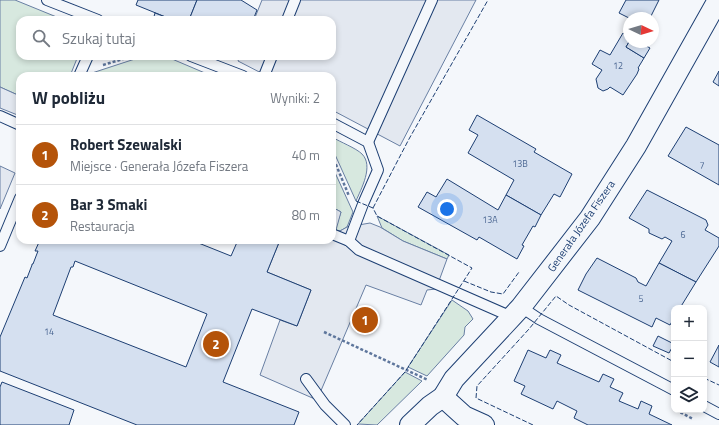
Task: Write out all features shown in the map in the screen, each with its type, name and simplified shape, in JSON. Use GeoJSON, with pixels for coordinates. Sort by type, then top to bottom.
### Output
{"type":"FeatureCollection","features":[{"type":"Feature","properties":{"kind":"street","name":"Generała Józefa Fiszera"},"geometry":{"type":"LineString","coordinates":[[410,425],[442,397],[454,379],[516,312],[590,218],[636,146],[718,0]]}},
{"type":"Feature","properties":{"kind":"street"},"geometry":{"type":"LineString","coordinates":[[442,397],[464,416],[484,425]]}},
{"type":"Feature","properties":{"kind":"lane"},"geometry":{"type":"LineString","coordinates":[[47,0],[88,16]]}},
{"type":"Feature","properties":{"kind":"lane"},"geometry":{"type":"LineString","coordinates":[[289,16],[295,0]]}},
{"type":"Feature","properties":{"kind":"lane"},"geometry":{"type":"LineString","coordinates":[[368,142],[432,0]]}},
{"type":"Feature","properties":{"kind":"lane"},"geometry":{"type":"LineString","coordinates":[[81,72],[86,60]]}},
{"type":"Feature","properties":{"kind":"lane"},"geometry":{"type":"LineString","coordinates":[[201,60],[233,72]]}},
{"type":"Feature","properties":{"kind":"lane"},"geometry":{"type":"LineString","coordinates":[[266,72],[270,60]]}},
{"type":"Feature","properties":{"kind":"lane"},"geometry":{"type":"LineString","coordinates":[[0,116],[16,123]]}},
{"type":"Feature","properties":{"kind":"lane"},"geometry":{"type":"LineString","coordinates":[[336,124],[368,142],[378,170],[363,204],[350,241]]}},
{"type":"Feature","properties":{"kind":"lane"},"geometry":{"type":"LineString","coordinates":[[0,246],[16,208]]}},
{"type":"Feature","properties":{"kind":"lane"},"geometry":{"type":"LineString","coordinates":[[336,236],[350,241],[358,250],[516,312],[539,319],[671,388]]}},
{"type":"Feature","properties":{"kind":"lane"},"geometry":{"type":"LineString","coordinates":[[306,379],[325,405],[345,425]]}},
{"type":"Feature","properties":{"kind":"lane"},"geometry":{"type":"LineString","coordinates":[[707,408],[719,414]]}},
{"type":"Feature","properties":{"kind":"path"},"geometry":{"type":"LineString","coordinates":[[86,72],[121,60]]}},
{"type":"Feature","properties":{"kind":"path"},"geometry":{"type":"LineString","coordinates":[[336,165],[358,219]]}},
{"type":"Feature","properties":{"kind":"path"},"geometry":{"type":"LineString","coordinates":[[324,332],[428,380]]}},
{"type":"Feature","properties":{"kind":"path"},"geometry":{"type":"LineString","coordinates":[[682,413],[695,420]]}},
{"type":"Feature","properties":{"kind":"shaded area"},"geometry":{"type":"Polygon","coordinates":[[[0,0],[15,0],[54,16],[16,16],[16,60],[76,60],[72,72],[16,72],[16,94],[0,87],[0,0]]]}},
{"type":"Feature","properties":{"kind":"shaded area"},"geometry":{"type":"Polygon","coordinates":[[[262,0],[476,0],[400,146],[336,112],[336,72],[259,72],[238,61],[336,60],[336,16],[256,16],[262,0]]]}},
{"type":"Feature","properties":{"kind":"shaded area"},"geometry":{"type":"Polygon","coordinates":[[[132,60],[174,60],[203,72],[95,72],[132,60]]]}},
{"type":"Feature","properties":{"kind":"shaded area"},"geometry":{"type":"Polygon","coordinates":[[[0,87],[16,94],[16,114],[0,108],[0,87]]]}},
{"type":"Feature","properties":{"kind":"shaded area"},"geometry":{"type":"Polygon","coordinates":[[[336,139],[362,154],[367,165],[365,178],[356,201],[336,157],[336,139]]]}},
{"type":"Feature","properties":{"kind":"shaded area"},"geometry":{"type":"Polygon","coordinates":[[[0,166],[15,173],[0,209],[0,166]]]}},
{"type":"Feature","properties":{"kind":"shaded area"},"geometry":{"type":"Polygon","coordinates":[[[336,175],[353,212],[347,227],[340,231],[336,230],[336,227],[341,212],[336,209],[336,175]]]}},
{"type":"Feature","properties":{"kind":"shaded area"},"geometry":{"type":"Polygon","coordinates":[[[336,209],[341,212],[336,230],[336,209]]]}},
{"type":"Feature","properties":{"kind":"shaded area"},"geometry":{"type":"Polygon","coordinates":[[[377,216],[449,255],[447,259],[403,241],[382,228],[377,216]]]}},
{"type":"Feature","properties":{"kind":"shaded area"},"geometry":{"type":"Polygon","coordinates":[[[370,223],[380,227],[403,241],[447,259],[436,289],[427,290],[421,305],[366,285],[317,400],[260,375],[280,320],[297,326],[311,290],[267,272],[278,244],[336,244],[336,230],[340,231],[347,227],[370,223]]]}},
{"type":"Feature","properties":{"kind":"shaded area"},"geometry":{"type":"Polygon","coordinates":[[[452,300],[468,311],[473,319],[465,327],[464,335],[427,376],[408,367],[452,300]]]}},
{"type":"Feature","properties":{"kind":"shaded area"},"geometry":{"type":"Polygon","coordinates":[[[405,372],[422,381],[377,425],[358,424],[405,372]]]}},
{"type":"Feature","properties":{"kind":"building"},"geometry":{"type":"Polygon","coordinates":[[[138,0],[197,0],[191,16],[163,16],[136,5],[138,0]]]}},
{"type":"Feature","properties":{"kind":"building"},"geometry":{"type":"Polygon","coordinates":[[[197,0],[241,0],[257,10],[255,16],[191,16],[197,0]]]}},
{"type":"Feature","properties":{"kind":"building"},"geometry":{"type":"Polygon","coordinates":[[[626,0],[659,0],[653,12],[623,12],[623,15],[619,13],[626,0]]]}},
{"type":"Feature","properties":{"kind":"building"},"geometry":{"type":"Polygon","coordinates":[[[155,13],[163,16],[154,16],[155,13]]]}},
{"type":"Feature","properties":{"kind":"building"},"geometry":{"type":"Polygon","coordinates":[[[623,33],[623,48],[628,48],[644,58],[638,68],[637,74],[623,95],[610,87],[603,91],[598,88],[596,79],[602,70],[592,64],[600,50],[610,55],[623,33]]]}},
{"type":"Feature","properties":{"kind":"building"},"geometry":{"type":"Polygon","coordinates":[[[628,48],[650,48],[644,58],[628,48]]]}},
{"type":"Feature","properties":{"kind":"building"},"geometry":{"type":"Polygon","coordinates":[[[719,71],[719,86],[713,82],[719,71]]]}},
{"type":"Feature","properties":{"kind":"building"},"geometry":{"type":"Polygon","coordinates":[[[477,115],[536,149],[534,152],[572,174],[560,197],[554,194],[541,215],[506,195],[514,180],[468,153],[478,135],[469,130],[477,115]]]}},
{"type":"Feature","properties":{"kind":"building"},"geometry":{"type":"Polygon","coordinates":[[[686,127],[719,145],[719,185],[668,156],[686,127]]]}},
{"type":"Feature","properties":{"kind":"building"},"geometry":{"type":"Polygon","coordinates":[[[447,179],[498,210],[506,195],[541,215],[535,227],[533,226],[522,245],[524,246],[517,259],[479,237],[477,240],[418,207],[427,192],[436,197],[447,179]]]}},
{"type":"Feature","properties":{"kind":"building"},"geometry":{"type":"Polygon","coordinates":[[[647,190],[706,220],[708,225],[705,230],[719,238],[719,246],[696,282],[659,263],[672,241],[665,237],[662,239],[649,233],[649,229],[629,218],[647,190]]]}},
{"type":"Feature","properties":{"kind":"building"},"geometry":{"type":"Polygon","coordinates":[[[38,244],[201,244],[231,256],[236,244],[278,244],[267,272],[311,290],[297,326],[252,309],[223,382],[299,412],[294,425],[137,425],[0,371],[0,337],[25,277],[27,278],[38,251],[35,251],[38,244]],[[75,261],[73,267],[71,267],[53,315],[186,367],[207,314],[75,261]]]}},
{"type":"Feature","properties":{"kind":"building"},"geometry":{"type":"Polygon","coordinates":[[[597,258],[636,278],[638,282],[646,286],[659,263],[696,282],[682,305],[671,305],[670,325],[656,318],[652,327],[578,290],[586,274],[597,258]]]}},
{"type":"Feature","properties":{"kind":"building"},"geometry":{"type":"Polygon","coordinates":[[[658,336],[671,342],[671,349],[669,353],[653,346],[658,336]]]}},
{"type":"Feature","properties":{"kind":"building"},"geometry":{"type":"Polygon","coordinates":[[[719,345],[719,367],[710,362],[719,345]]]}},
{"type":"Feature","properties":{"kind":"building"},"geometry":{"type":"Polygon","coordinates":[[[528,350],[546,358],[550,350],[561,355],[557,363],[599,382],[603,374],[614,379],[610,387],[623,393],[619,401],[638,409],[641,401],[652,406],[649,414],[672,425],[588,425],[574,418],[577,411],[557,401],[553,409],[521,394],[525,386],[514,381],[528,350]]]}},
{"type":"Feature","properties":{"kind":"building"},"geometry":{"type":"Polygon","coordinates":[[[2,382],[74,410],[69,425],[0,425],[0,387],[2,382]]]}},
{"type":"Feature","properties":{"kind":"fence"},"geometry":{"type":"LineString","coordinates":[[373,208],[409,139],[488,0]]}},
{"type":"Feature","properties":{"kind":"fence"},"geometry":{"type":"LineString","coordinates":[[356,201],[373,208],[377,216],[472,268],[405,372],[357,425]]}},
{"type":"Feature","properties":{"kind":"fence"},"geometry":{"type":"LineString","coordinates":[[464,281],[491,292],[503,294],[519,272]]}},
{"type":"Feature","properties":{"kind":"fence"},"geometry":{"type":"LineString","coordinates":[[533,425],[476,398],[477,386],[529,329],[556,296],[569,305],[671,360]]}},
{"type":"Feature","properties":{"kind":"fence"},"geometry":{"type":"LineString","coordinates":[[707,379],[719,385]]}},
{"type":"Feature","properties":{"kind":"place","name":"Robert Szewalski"},"geometry":{"type":"Point","coordinates":[365,320]}},
{"type":"Feature","properties":{"kind":"place","name":"Bar 3 Smaki"},"geometry":{"type":"Point","coordinates":[216,344]}}]}
